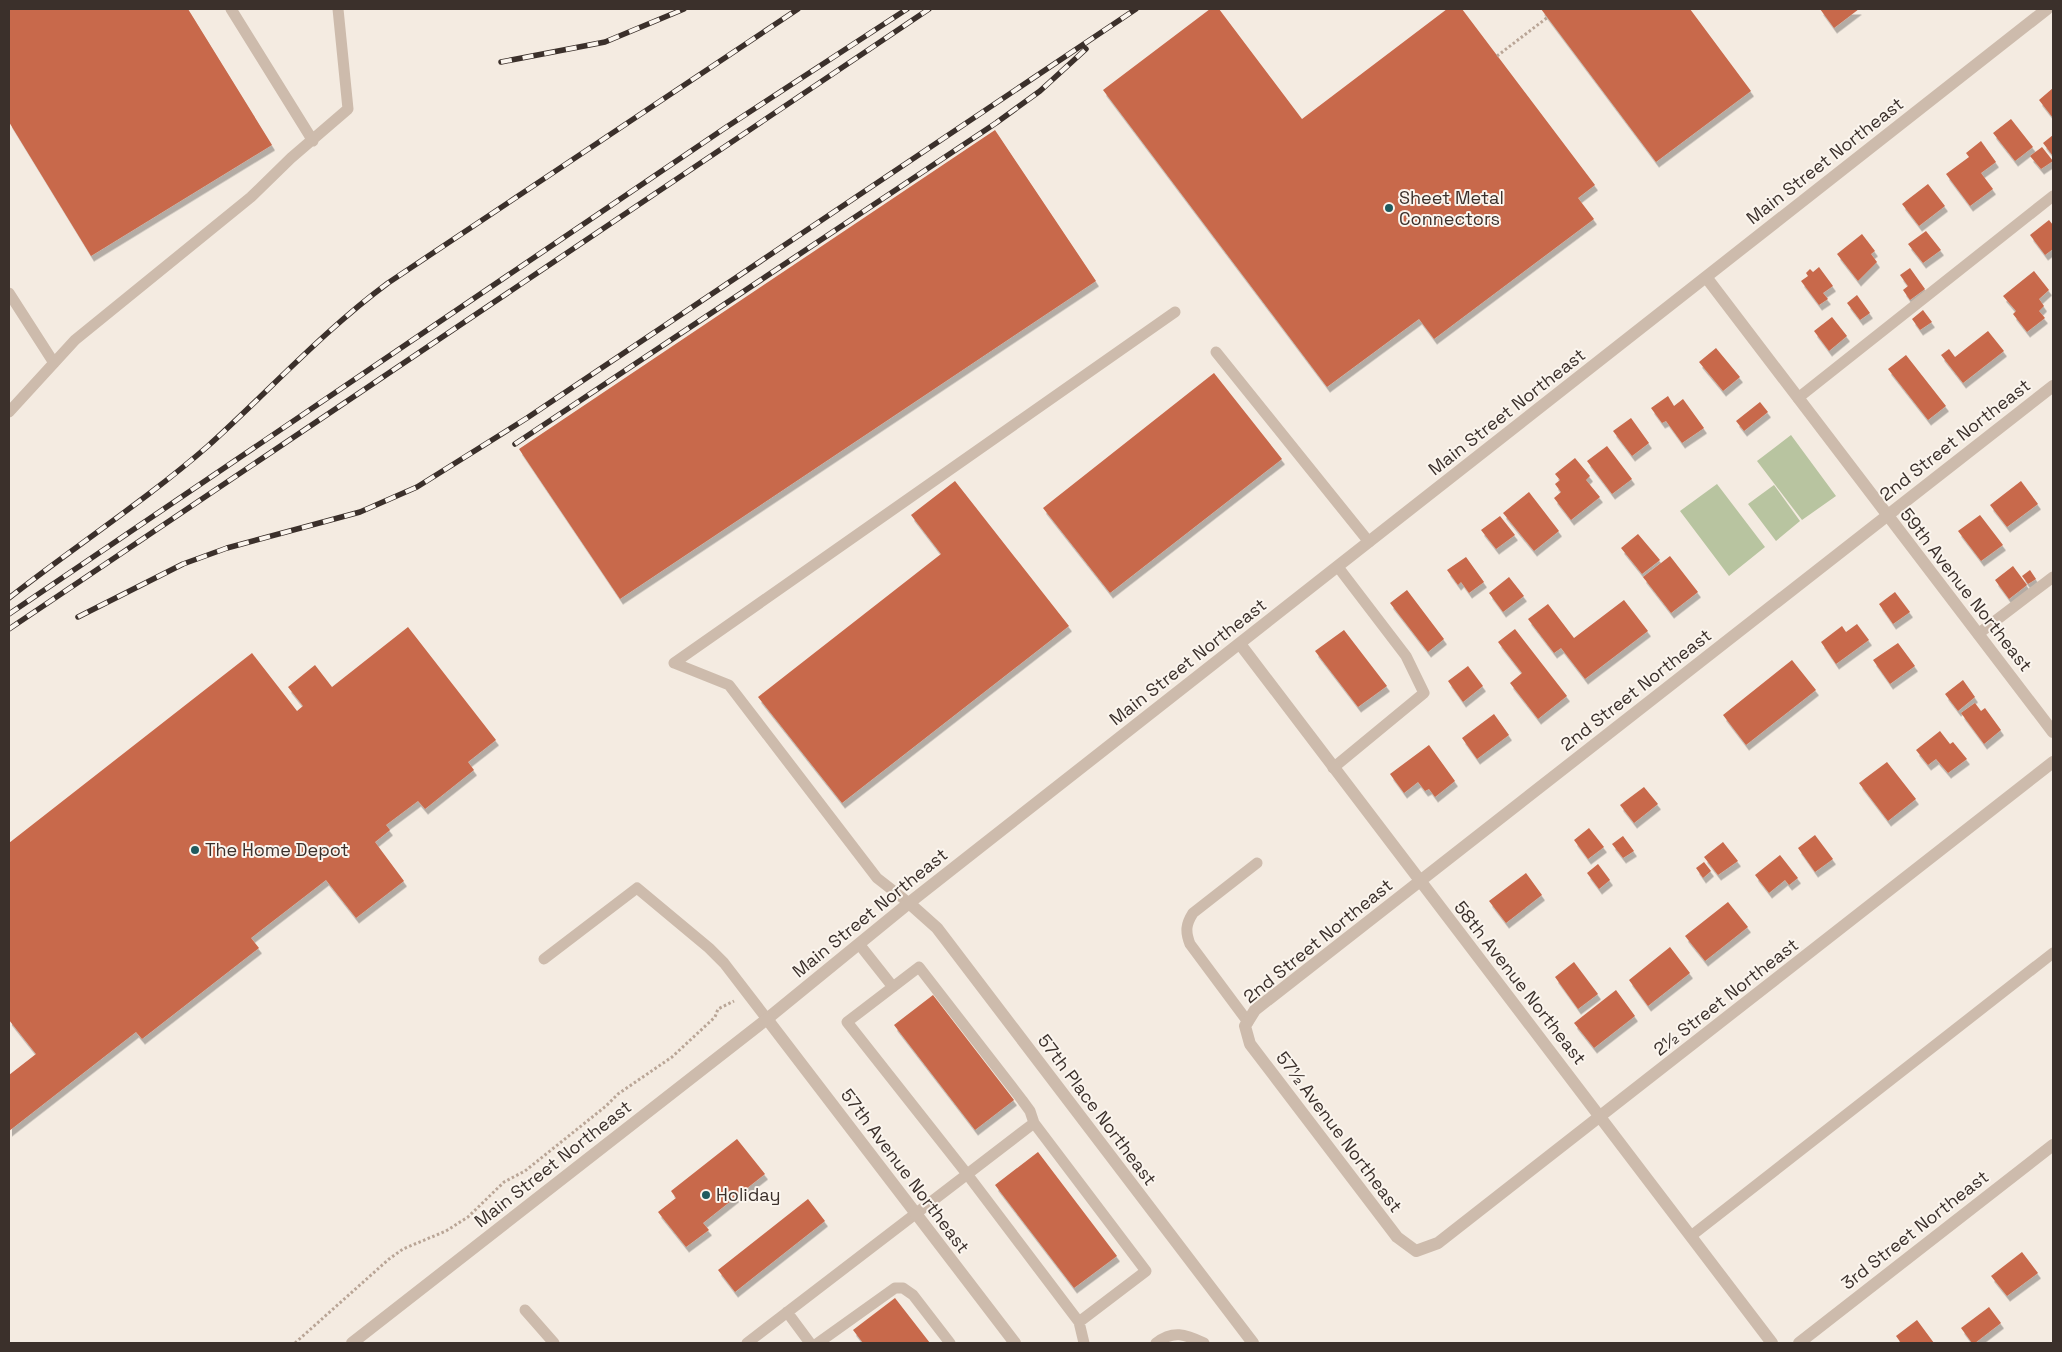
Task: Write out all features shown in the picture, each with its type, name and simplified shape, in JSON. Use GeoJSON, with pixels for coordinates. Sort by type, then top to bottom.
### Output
{"type":"FeatureCollection","features":[{"type":"Feature","properties":{"kind":"street","name":"Main Street Northeast"},"geometry":{"type":"LineString","coordinates":[[352,1343],[767,1019],[909,902],[2047,9]]}},
{"type":"Feature","properties":{"kind":"street","name":"59th Avenue Northeast"},"geometry":{"type":"LineString","coordinates":[[1706,277],[2053,732]]}},
{"type":"Feature","properties":{"kind":"street","name":"2nd Street Northeast"},"geometry":{"type":"LineString","coordinates":[[1247,1024],[1255,1010],[2053,386]]}},
{"type":"Feature","properties":{"kind":"street","name":"58th Avenue Northeast"},"geometry":{"type":"LineString","coordinates":[[1240,644],[1772,1343]]}},
{"type":"Feature","properties":{"kind":"street","name":"2½ Street Northeast"},"geometry":{"type":"LineString","coordinates":[[1416,1251],[1438,1243],[1601,1118],[2053,762]]}},
{"type":"Feature","properties":{"kind":"street","name":"57th Place Northeast"},"geometry":{"type":"LineString","coordinates":[[909,902],[937,928],[1253,1343]]}},
{"type":"Feature","properties":{"kind":"street","name":"57th Avenue Northeast"},"geometry":{"type":"LineString","coordinates":[[767,1019],[1015,1343]]}},
{"type":"Feature","properties":{"kind":"street","name":"57½ Avenue Northeast"},"geometry":{"type":"LineString","coordinates":[[1247,1024],[1250,1044],[1397,1237],[1416,1251]]}},
{"type":"Feature","properties":{"kind":"street","name":"3rd Street Northeast"},"geometry":{"type":"LineString","coordinates":[[1799,1343],[2053,1145]]}},
{"type":"Feature","properties":{"kind":"lane"},"geometry":{"type":"LineString","coordinates":[[231,9],[312,140]]}},
{"type":"Feature","properties":{"kind":"lane"},"geometry":{"type":"LineString","coordinates":[[9,412],[75,340],[251,197],[348,108],[338,9]]}},
{"type":"Feature","properties":{"kind":"lane"},"geometry":{"type":"LineString","coordinates":[[1798,398],[2053,196]]}},
{"type":"Feature","properties":{"kind":"lane"},"geometry":{"type":"LineString","coordinates":[[9,293],[54,363]]}},
{"type":"Feature","properties":{"kind":"lane"},"geometry":{"type":"LineString","coordinates":[[909,902],[877,878],[729,685],[674,663],[1175,312]]}},
{"type":"Feature","properties":{"kind":"lane"},"geometry":{"type":"LineString","coordinates":[[1216,352],[1369,542]]}},
{"type":"Feature","properties":{"kind":"lane"},"geometry":{"type":"LineString","coordinates":[[1333,768],[1424,693],[1406,656],[1338,567]]}},
{"type":"Feature","properties":{"kind":"lane"},"geometry":{"type":"LineString","coordinates":[[1978,634],[2053,577]]}},
{"type":"Feature","properties":{"kind":"lane"},"geometry":{"type":"LineString","coordinates":[[1247,1024],[1190,944],[1186,934],[1187,922],[1193,912],[1257,864]]}},
{"type":"Feature","properties":{"kind":"lane"},"geometry":{"type":"LineString","coordinates":[[544,959],[637,888],[710,948],[724,963],[767,1019]]}},
{"type":"Feature","properties":{"kind":"lane"},"geometry":{"type":"LineString","coordinates":[[859,944],[893,987]]}},
{"type":"Feature","properties":{"kind":"lane"},"geometry":{"type":"LineString","coordinates":[[1691,1236],[2053,953]]}},
{"type":"Feature","properties":{"kind":"lane"},"geometry":{"type":"LineString","coordinates":[[1079,1322],[1146,1270],[1034,1123],[1030,1111],[1022,1100],[919,967],[847,1022],[967,1174],[1079,1322],[1084,1343]]}},
{"type":"Feature","properties":{"kind":"lane"},"geometry":{"type":"LineString","coordinates":[[747,1343],[915,1212],[1034,1123]]}},
{"type":"Feature","properties":{"kind":"lane"},"geometry":{"type":"LineString","coordinates":[[818,1343],[882,1295],[895,1288],[903,1288],[913,1296],[950,1343]]}},
{"type":"Feature","properties":{"kind":"lane"},"geometry":{"type":"LineString","coordinates":[[525,1310],[554,1343]]}},
{"type":"Feature","properties":{"kind":"lane"},"geometry":{"type":"LineString","coordinates":[[787,1312],[810,1343]]}},
{"type":"Feature","properties":{"kind":"lane"},"geometry":{"type":"LineString","coordinates":[[1156,1343],[1167,1334],[1182,1335],[1204,1343]]}},
{"type":"Feature","properties":{"kind":"path"},"geometry":{"type":"LineString","coordinates":[[1498,56],[1548,18]]}},
{"type":"Feature","properties":{"kind":"path"},"geometry":{"type":"LineString","coordinates":[[295,1343],[403,1249],[420,1240],[446,1231],[468,1217],[504,1182],[524,1171],[606,1106],[618,1094],[672,1057],[715,1017],[718,1009]]}},
{"type":"Feature","properties":{"kind":"green space"},"geometry":{"type":"Polygon","coordinates":[[[1791,435],[1836,496],[1802,520],[1757,461],[1791,435]]]}},
{"type":"Feature","properties":{"kind":"green space"},"geometry":{"type":"Polygon","coordinates":[[[1717,484],[1765,547],[1729,576],[1680,511],[1717,484]]]}},
{"type":"Feature","properties":{"kind":"green space"},"geometry":{"type":"Polygon","coordinates":[[[1774,485],[1800,521],[1776,541],[1748,504],[1774,485]]]}},
{"type":"Feature","properties":{"kind":"building"},"geometry":{"type":"Polygon","coordinates":[[[9,9],[188,9],[272,145],[91,256],[9,122],[9,9]]]}},
{"type":"Feature","properties":{"kind":"building","name":"Sheet Metal Connectors"},"geometry":{"type":"Polygon","coordinates":[[[1210,9],[1219,9],[1302,119],[1447,9],[1462,9],[1595,185],[1578,198],[1594,219],[1434,339],[1419,319],[1327,387],[1103,90],[1210,9]]]}},
{"type":"Feature","properties":{"kind":"building"},"geometry":{"type":"Polygon","coordinates":[[[1541,9],[1690,9],[1751,91],[1656,162],[1541,9]]]}},
{"type":"Feature","properties":{"kind":"building"},"geometry":{"type":"Polygon","coordinates":[[[1820,9],[1859,9],[1834,28],[1820,9]]]}},
{"type":"Feature","properties":{"kind":"building"},"geometry":{"type":"Polygon","coordinates":[[[2053,88],[2053,118],[2039,100],[2053,88]]]}},
{"type":"Feature","properties":{"kind":"building"},"geometry":{"type":"Polygon","coordinates":[[[2011,119],[2033,147],[2015,161],[1993,133],[2011,119]]]}},
{"type":"Feature","properties":{"kind":"building"},"geometry":{"type":"Polygon","coordinates":[[[995,130],[1096,281],[620,599],[519,449],[995,130]]]}},
{"type":"Feature","properties":{"kind":"building"},"geometry":{"type":"Polygon","coordinates":[[[2053,135],[2053,156],[2043,143],[2053,135]]]}},
{"type":"Feature","properties":{"kind":"building"},"geometry":{"type":"Polygon","coordinates":[[[1981,141],[1996,162],[1981,173],[1993,189],[1970,206],[1946,174],[1969,157],[1966,153],[1981,141]]]}},
{"type":"Feature","properties":{"kind":"building"},"geometry":{"type":"Polygon","coordinates":[[[2042,147],[2053,161],[2041,169],[2030,156],[2042,147]]]}},
{"type":"Feature","properties":{"kind":"building"},"geometry":{"type":"Polygon","coordinates":[[[1928,184],[1945,206],[1919,226],[1902,204],[1928,184]]]}},
{"type":"Feature","properties":{"kind":"building"},"geometry":{"type":"Polygon","coordinates":[[[2049,220],[2053,225],[2053,249],[2045,255],[2030,235],[2049,220]]]}},
{"type":"Feature","properties":{"kind":"building"},"geometry":{"type":"Polygon","coordinates":[[[1926,231],[1941,250],[1923,263],[1908,244],[1926,231]]]}},
{"type":"Feature","properties":{"kind":"building"},"geometry":{"type":"Polygon","coordinates":[[[1862,234],[1875,251],[1871,254],[1877,262],[1858,281],[1837,254],[1862,234]]]}},
{"type":"Feature","properties":{"kind":"building"},"geometry":{"type":"Polygon","coordinates":[[[1819,267],[1833,286],[1823,293],[1828,299],[1819,305],[1801,281],[1808,276],[1806,273],[1810,269],[1813,272],[1819,267]]]}},
{"type":"Feature","properties":{"kind":"building"},"geometry":{"type":"Polygon","coordinates":[[[1910,268],[1925,289],[1910,300],[1903,290],[1908,286],[1900,275],[1910,268]]]}},
{"type":"Feature","properties":{"kind":"building"},"geometry":{"type":"Polygon","coordinates":[[[2034,271],[2049,290],[2039,299],[2044,306],[2039,311],[2045,318],[2027,332],[2013,314],[2016,311],[2003,296],[2034,271]]]}},
{"type":"Feature","properties":{"kind":"building"},"geometry":{"type":"Polygon","coordinates":[[[1857,295],[1870,313],[1860,320],[1847,303],[1857,295]]]}},
{"type":"Feature","properties":{"kind":"building"},"geometry":{"type":"Polygon","coordinates":[[[1923,310],[1932,322],[1920,330],[1912,319],[1923,310]]]}},
{"type":"Feature","properties":{"kind":"building"},"geometry":{"type":"Polygon","coordinates":[[[1832,317],[1847,336],[1829,351],[1814,331],[1832,317]]]}},
{"type":"Feature","properties":{"kind":"building"},"geometry":{"type":"Polygon","coordinates":[[[1988,331],[2004,351],[1963,383],[1941,355],[1949,349],[1955,357],[1988,331]]]}},
{"type":"Feature","properties":{"kind":"building"},"geometry":{"type":"Polygon","coordinates":[[[1716,348],[1740,377],[1723,391],[1699,362],[1716,348]]]}},
{"type":"Feature","properties":{"kind":"building"},"geometry":{"type":"Polygon","coordinates":[[[1906,355],[1946,406],[1928,420],[1888,369],[1906,355]]]}},
{"type":"Feature","properties":{"kind":"building"},"geometry":{"type":"Polygon","coordinates":[[[1214,373],[1282,459],[1110,593],[1043,508],[1214,373]]]}},
{"type":"Feature","properties":{"kind":"building"},"geometry":{"type":"Polygon","coordinates":[[[1668,396],[1674,406],[1683,399],[1704,428],[1682,443],[1666,421],[1662,423],[1651,408],[1668,396]]]}},
{"type":"Feature","properties":{"kind":"building"},"geometry":{"type":"Polygon","coordinates":[[[1760,402],[1768,412],[1744,431],[1736,421],[1760,402]]]}},
{"type":"Feature","properties":{"kind":"building"},"geometry":{"type":"Polygon","coordinates":[[[1631,418],[1649,443],[1632,456],[1613,431],[1631,418]]]}},
{"type":"Feature","properties":{"kind":"building"},"geometry":{"type":"Polygon","coordinates":[[[1607,446],[1632,479],[1612,494],[1587,461],[1607,446]]]}},
{"type":"Feature","properties":{"kind":"building"},"geometry":{"type":"Polygon","coordinates":[[[1575,458],[1590,476],[1586,480],[1600,497],[1571,520],[1554,498],[1561,492],[1555,484],[1560,480],[1555,474],[1575,458]]]}},
{"type":"Feature","properties":{"kind":"building"},"geometry":{"type":"Polygon","coordinates":[[[955,481],[1069,626],[842,803],[758,697],[941,554],[911,515],[955,481]]]}},
{"type":"Feature","properties":{"kind":"building"},"geometry":{"type":"Polygon","coordinates":[[[2021,481],[2038,504],[2007,527],[1990,505],[2021,481]]]}},
{"type":"Feature","properties":{"kind":"building"},"geometry":{"type":"Polygon","coordinates":[[[1529,492],[1559,531],[1534,551],[1503,513],[1529,492]]]}},
{"type":"Feature","properties":{"kind":"building"},"geometry":{"type":"Polygon","coordinates":[[[1980,515],[2003,545],[1981,561],[1958,531],[1980,515]]]}},
{"type":"Feature","properties":{"kind":"building"},"geometry":{"type":"Polygon","coordinates":[[[1500,516],[1515,535],[1496,549],[1481,530],[1500,516]]]}},
{"type":"Feature","properties":{"kind":"building"},"geometry":{"type":"Polygon","coordinates":[[[1638,534],[1660,560],[1642,574],[1621,548],[1638,534]]]}},
{"type":"Feature","properties":{"kind":"building"},"geometry":{"type":"Polygon","coordinates":[[[1670,556],[1698,592],[1671,613],[1643,577],[1670,556]]]}},
{"type":"Feature","properties":{"kind":"building"},"geometry":{"type":"Polygon","coordinates":[[[1466,557],[1484,582],[1469,593],[1461,582],[1458,585],[1447,570],[1466,557]]]}},
{"type":"Feature","properties":{"kind":"building"},"geometry":{"type":"Polygon","coordinates":[[[2013,566],[2027,585],[2009,599],[1995,580],[2013,566]]]}},
{"type":"Feature","properties":{"kind":"building"},"geometry":{"type":"Polygon","coordinates":[[[2030,570],[2036,579],[2028,584],[2022,576],[2030,570]]]}},
{"type":"Feature","properties":{"kind":"building"},"geometry":{"type":"Polygon","coordinates":[[[1509,577],[1524,596],[1503,612],[1489,593],[1509,577]]]}},
{"type":"Feature","properties":{"kind":"building"},"geometry":{"type":"Polygon","coordinates":[[[1407,590],[1444,639],[1428,652],[1390,603],[1407,590]]]}},
{"type":"Feature","properties":{"kind":"building"},"geometry":{"type":"Polygon","coordinates":[[[1895,592],[1910,612],[1893,624],[1879,604],[1895,592]]]}},
{"type":"Feature","properties":{"kind":"building"},"geometry":{"type":"Polygon","coordinates":[[[1624,600],[1648,631],[1585,679],[1561,648],[1554,653],[1528,619],[1548,604],[1574,638],[1624,600]]]}},
{"type":"Feature","properties":{"kind":"building"},"geometry":{"type":"Polygon","coordinates":[[[1857,624],[1869,640],[1836,664],[1821,642],[1842,626],[1846,632],[1857,624]]]}},
{"type":"Feature","properties":{"kind":"building","name":"The Home Depot"},"geometry":{"type":"Polygon","coordinates":[[[408,627],[496,740],[468,762],[474,770],[425,809],[418,801],[386,825],[390,830],[375,842],[404,881],[356,918],[326,880],[251,938],[259,948],[142,1039],[136,1032],[9,1131],[9,1075],[36,1054],[9,1020],[9,843],[252,653],[297,711],[303,706],[288,687],[315,665],[332,687],[408,627]]]}},
{"type":"Feature","properties":{"kind":"building"},"geometry":{"type":"Polygon","coordinates":[[[1515,629],[1567,696],[1538,719],[1510,683],[1522,673],[1498,642],[1515,629]]]}},
{"type":"Feature","properties":{"kind":"building"},"geometry":{"type":"Polygon","coordinates":[[[1344,630],[1387,686],[1358,707],[1315,651],[1344,630]]]}},
{"type":"Feature","properties":{"kind":"building"},"geometry":{"type":"Polygon","coordinates":[[[1898,643],[1915,666],[1890,684],[1873,660],[1898,643]]]}},
{"type":"Feature","properties":{"kind":"building"},"geometry":{"type":"Polygon","coordinates":[[[1792,660],[1816,690],[1746,745],[1723,715],[1792,660]]]}},
{"type":"Feature","properties":{"kind":"building"},"geometry":{"type":"Polygon","coordinates":[[[1468,666],[1483,686],[1463,702],[1448,681],[1468,666]]]}},
{"type":"Feature","properties":{"kind":"building"},"geometry":{"type":"Polygon","coordinates":[[[1963,680],[1975,697],[1958,711],[1945,694],[1963,680]]]}},
{"type":"Feature","properties":{"kind":"building"},"geometry":{"type":"Polygon","coordinates":[[[1975,703],[1981,711],[1985,708],[2001,730],[1984,744],[1961,713],[1975,703]]]}},
{"type":"Feature","properties":{"kind":"building"},"geometry":{"type":"Polygon","coordinates":[[[1494,714],[1509,735],[1477,759],[1462,738],[1494,714]]]}},
{"type":"Feature","properties":{"kind":"building"},"geometry":{"type":"Polygon","coordinates":[[[1940,731],[1950,744],[1953,742],[1967,759],[1948,773],[1936,759],[1928,765],[1916,750],[1940,731]]]}},
{"type":"Feature","properties":{"kind":"building"},"geometry":{"type":"Polygon","coordinates":[[[1429,745],[1455,781],[1435,797],[1429,789],[1425,791],[1418,782],[1404,793],[1390,774],[1429,745]]]}},
{"type":"Feature","properties":{"kind":"building"},"geometry":{"type":"Polygon","coordinates":[[[1887,762],[1916,799],[1888,821],[1859,783],[1887,762]]]}},
{"type":"Feature","properties":{"kind":"building"},"geometry":{"type":"Polygon","coordinates":[[[1644,787],[1658,804],[1634,823],[1620,805],[1644,787]]]}},
{"type":"Feature","properties":{"kind":"building"},"geometry":{"type":"Polygon","coordinates":[[[1589,828],[1604,847],[1588,859],[1574,840],[1589,828]]]}},
{"type":"Feature","properties":{"kind":"building"},"geometry":{"type":"Polygon","coordinates":[[[1815,835],[1833,859],[1815,872],[1798,848],[1815,835]]]}},
{"type":"Feature","properties":{"kind":"building"},"geometry":{"type":"Polygon","coordinates":[[[1623,836],[1634,851],[1623,858],[1612,844],[1623,836]]]}},
{"type":"Feature","properties":{"kind":"building"},"geometry":{"type":"Polygon","coordinates":[[[1723,842],[1738,861],[1718,875],[1704,857],[1723,842]]]}},
{"type":"Feature","properties":{"kind":"building"},"geometry":{"type":"Polygon","coordinates":[[[1780,855],[1798,878],[1789,885],[1785,880],[1769,893],[1755,875],[1780,855]]]}},
{"type":"Feature","properties":{"kind":"building"},"geometry":{"type":"Polygon","coordinates":[[[1704,862],[1711,871],[1703,878],[1696,868],[1704,862]]]}},
{"type":"Feature","properties":{"kind":"building"},"geometry":{"type":"Polygon","coordinates":[[[1598,864],[1610,880],[1599,889],[1587,873],[1598,864]]]}},
{"type":"Feature","properties":{"kind":"building"},"geometry":{"type":"Polygon","coordinates":[[[1526,873],[1542,895],[1506,923],[1489,901],[1526,873]]]}},
{"type":"Feature","properties":{"kind":"building"},"geometry":{"type":"Polygon","coordinates":[[[1728,902],[1748,927],[1705,961],[1685,936],[1728,902]]]}},
{"type":"Feature","properties":{"kind":"building"},"geometry":{"type":"Polygon","coordinates":[[[1670,947],[1690,973],[1648,1006],[1629,980],[1670,947]]]}},
{"type":"Feature","properties":{"kind":"building"},"geometry":{"type":"Polygon","coordinates":[[[1574,962],[1598,994],[1578,1009],[1555,977],[1574,962]]]}},
{"type":"Feature","properties":{"kind":"building"},"geometry":{"type":"Polygon","coordinates":[[[1616,990],[1635,1016],[1594,1048],[1574,1023],[1616,990]]]}},
{"type":"Feature","properties":{"kind":"building"},"geometry":{"type":"Polygon","coordinates":[[[933,995],[1014,1100],[975,1130],[894,1025],[933,995]]]}},
{"type":"Feature","properties":{"kind":"building","name":"Holiday"},"geometry":{"type":"Polygon","coordinates":[[[737,1139],[765,1174],[703,1223],[709,1230],[686,1247],[658,1212],[676,1198],[671,1191],[737,1139]]]}},
{"type":"Feature","properties":{"kind":"building"},"geometry":{"type":"Polygon","coordinates":[[[1038,1152],[1117,1256],[1074,1288],[995,1185],[1038,1152]]]}},
{"type":"Feature","properties":{"kind":"building"},"geometry":{"type":"Polygon","coordinates":[[[808,1199],[825,1221],[735,1292],[718,1270],[808,1199]]]}},
{"type":"Feature","properties":{"kind":"building"},"geometry":{"type":"Polygon","coordinates":[[[2022,1252],[2038,1273],[2007,1296],[1991,1276],[2022,1252]]]}},
{"type":"Feature","properties":{"kind":"building"},"geometry":{"type":"Polygon","coordinates":[[[895,1298],[930,1343],[863,1343],[853,1330],[895,1298]]]}},
{"type":"Feature","properties":{"kind":"building"},"geometry":{"type":"Polygon","coordinates":[[[1989,1307],[2001,1323],[1975,1343],[1972,1343],[1961,1328],[1989,1307]]]}},
{"type":"Feature","properties":{"kind":"building"},"geometry":{"type":"Polygon","coordinates":[[[1917,1320],[1934,1343],[1901,1343],[1896,1336],[1917,1320]]]}},
{"type":"Feature","properties":{"kind":"railway"},"geometry":{"type":"LineString","coordinates":[[501,62],[605,42],[684,9]]}},
{"type":"Feature","properties":{"kind":"railway"},"geometry":{"type":"LineString","coordinates":[[9,598],[135,505],[184,466],[208,446],[341,321],[388,283],[798,9]]}},
{"type":"Feature","properties":{"kind":"railway"},"geometry":{"type":"LineString","coordinates":[[9,614],[725,128],[907,9]]}},
{"type":"Feature","properties":{"kind":"railway"},"geometry":{"type":"LineString","coordinates":[[9,629],[929,9]]}},
{"type":"Feature","properties":{"kind":"railway"},"geometry":{"type":"LineString","coordinates":[[78,617],[183,564],[227,548],[360,512],[417,487],[527,418],[1136,9]]}},
{"type":"Feature","properties":{"kind":"railway"},"geometry":{"type":"LineString","coordinates":[[515,444],[996,123],[1040,91],[1086,49]]}},
{"type":"Feature","properties":{"kind":"place","name":"Sheet Metal Connectors"},"geometry":{"type":"Point","coordinates":[1389,208]}},
{"type":"Feature","properties":{"kind":"place","name":"The Home Depot"},"geometry":{"type":"Point","coordinates":[195,850]}},
{"type":"Feature","properties":{"kind":"place","name":"Holiday"},"geometry":{"type":"Point","coordinates":[706,1195]}}]}
